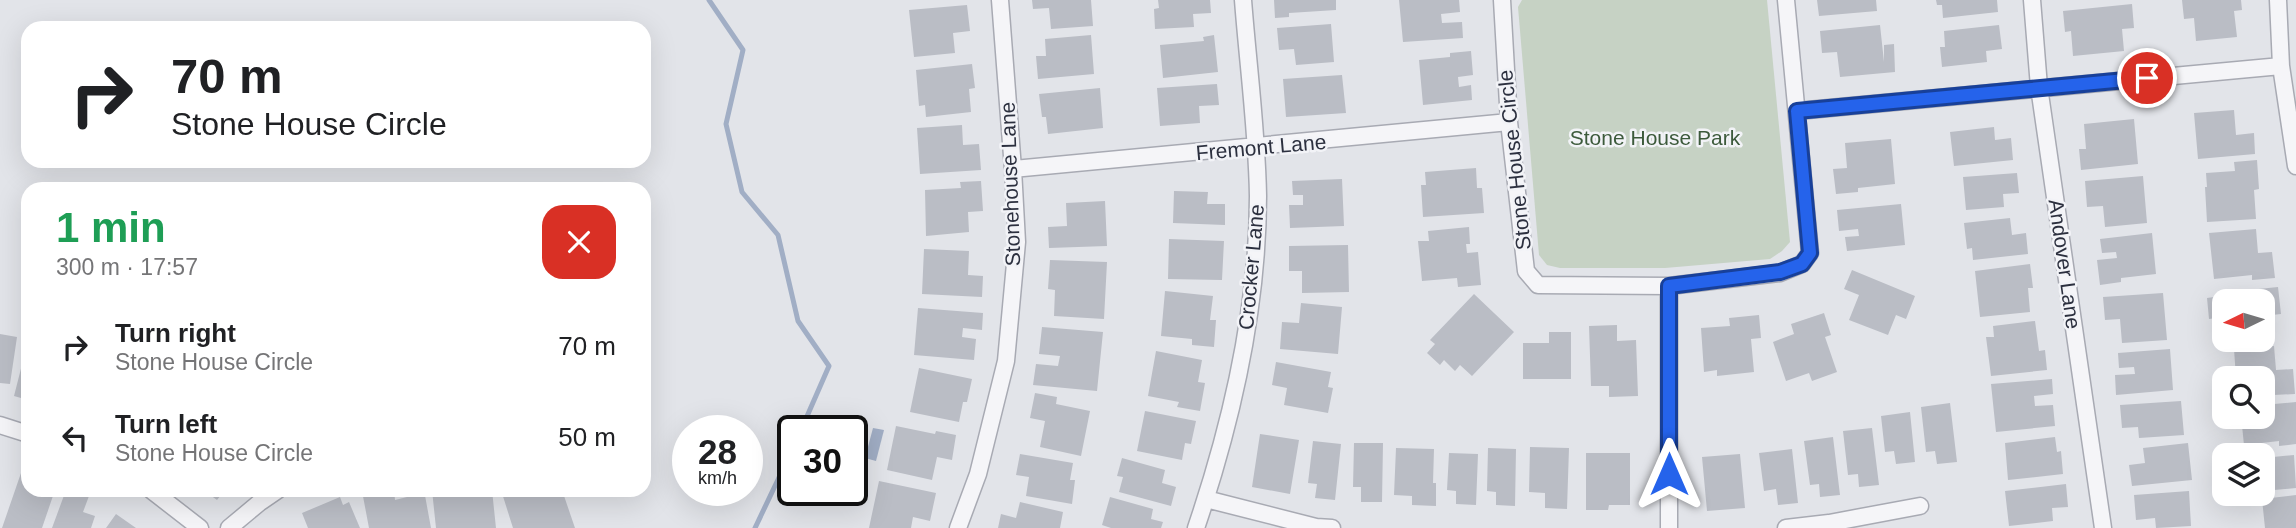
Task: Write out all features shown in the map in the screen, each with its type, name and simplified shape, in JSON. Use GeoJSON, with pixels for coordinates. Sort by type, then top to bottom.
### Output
{"type":"FeatureCollection","features":[{"type":"Feature","properties":{"kind":"street","name":"Stonehouse Lane"},"geometry":{"type":"LineString","coordinates":[[958,528],[978,474],[1006,362],[1017,242],[1000,0]]}},
{"type":"Feature","properties":{"kind":"street","name":"Crocker Lane"},"geometry":{"type":"LineString","coordinates":[[1196,528],[1237,388],[1249,315],[1257,221],[1255,148],[1242,0]]}},
{"type":"Feature","properties":{"kind":"street","name":"Stone House Circle"},"geometry":{"type":"LineString","coordinates":[[1502,0],[1509,122],[1526,271],[1538,285],[1669,286],[1780,272],[1802,264],[1810,253],[1786,0]]}},
{"type":"Feature","properties":{"kind":"street","name":"Andover Lane"},"geometry":{"type":"LineString","coordinates":[[2032,0],[2039,87],[2104,528]]}},
{"type":"Feature","properties":{"kind":"street"},"geometry":{"type":"LineString","coordinates":[[2278,0],[2281,66],[2296,166]]}},
{"type":"Feature","properties":{"kind":"street"},"geometry":{"type":"LineString","coordinates":[[1797,111],[2281,66]]}},
{"type":"Feature","properties":{"kind":"street","name":"Fremont Lane"},"geometry":{"type":"LineString","coordinates":[[1013,169],[1509,122]]}},
{"type":"Feature","properties":{"kind":"street"},"geometry":{"type":"LineString","coordinates":[[1669,286],[1669,528]]}},
{"type":"Feature","properties":{"kind":"street"},"geometry":{"type":"LineString","coordinates":[[0,425],[21,432]]}},
{"type":"Feature","properties":{"kind":"street"},"geometry":{"type":"LineString","coordinates":[[160,497],[200,528]]}},
{"type":"Feature","properties":{"kind":"street"},"geometry":{"type":"LineString","coordinates":[[229,528],[268,497]]}},
{"type":"Feature","properties":{"kind":"street"},"geometry":{"type":"LineString","coordinates":[[1206,499],[1316,527],[1332,528]]}},
{"type":"Feature","properties":{"kind":"street"},"geometry":{"type":"LineString","coordinates":[[1786,528],[1920,506]]}},
{"type":"Feature","properties":{"kind":"green space","name":"Stone House Park"},"geometry":{"type":"Polygon","coordinates":[[[1522,0],[1767,0],[1790,242],[1782,251],[1770,259],[1665,268],[1560,268],[1547,265],[1539,255],[1518,7],[1522,0]]]}},
{"type":"Feature","properties":{"kind":"water"},"geometry":{"type":"Polygon","coordinates":[[[873,428],[884,430],[876,461],[868,459],[873,428]]]}},
{"type":"Feature","properties":{"kind":"building"},"geometry":{"type":"Polygon","coordinates":[[[1032,0],[1091,0],[1093,26],[1051,29],[1049,8],[1033,9],[1032,0]]]}},
{"type":"Feature","properties":{"kind":"building"},"geometry":{"type":"Polygon","coordinates":[[[1158,0],[1210,0],[1211,13],[1193,14],[1194,27],[1155,29],[1154,9],[1159,8],[1158,0]]]}},
{"type":"Feature","properties":{"kind":"building"},"geometry":{"type":"Polygon","coordinates":[[[1274,0],[1336,0],[1336,10],[1289,13],[1289,17],[1275,18],[1274,0]]]}},
{"type":"Feature","properties":{"kind":"building"},"geometry":{"type":"Polygon","coordinates":[[[1399,0],[1459,0],[1460,12],[1441,14],[1442,23],[1462,22],[1463,38],[1403,42],[1399,0]]]}},
{"type":"Feature","properties":{"kind":"building"},"geometry":{"type":"Polygon","coordinates":[[[1817,0],[1876,0],[1877,11],[1819,16],[1817,0]]]}},
{"type":"Feature","properties":{"kind":"building"},"geometry":{"type":"Polygon","coordinates":[[[1936,0],[1997,0],[1998,12],[1943,18],[1942,5],[1937,5],[1936,0]]]}},
{"type":"Feature","properties":{"kind":"building"},"geometry":{"type":"Polygon","coordinates":[[[2182,0],[2241,0],[2242,10],[2234,11],[2237,37],[2196,41],[2194,18],[2184,19],[2182,0]]]}},
{"type":"Feature","properties":{"kind":"building"},"geometry":{"type":"Polygon","coordinates":[[[2132,4],[2134,28],[2122,29],[2124,51],[2073,56],[2071,31],[2065,32],[2063,11],[2132,4]]]}},
{"type":"Feature","properties":{"kind":"building"},"geometry":{"type":"Polygon","coordinates":[[[967,5],[970,31],[953,33],[955,53],[914,57],[909,10],[967,5]]]}},
{"type":"Feature","properties":{"kind":"building"},"geometry":{"type":"Polygon","coordinates":[[[1331,24],[1334,62],[1296,65],[1294,49],[1279,50],[1277,28],[1331,24]]]}},
{"type":"Feature","properties":{"kind":"building"},"geometry":{"type":"Polygon","coordinates":[[[1880,25],[1884,62],[1884,45],[1894,44],[1895,72],[1840,77],[1837,52],[1822,53],[1820,31],[1880,25]]]}},
{"type":"Feature","properties":{"kind":"building"},"geometry":{"type":"Polygon","coordinates":[[[1999,25],[2002,49],[1986,51],[1987,62],[1942,67],[1940,47],[1945,47],[1944,31],[1999,25]]]}},
{"type":"Feature","properties":{"kind":"building"},"geometry":{"type":"Polygon","coordinates":[[[1091,35],[1094,74],[1038,79],[1036,56],[1046,56],[1045,39],[1091,35]]]}},
{"type":"Feature","properties":{"kind":"building"},"geometry":{"type":"Polygon","coordinates":[[[1214,35],[1218,72],[1163,78],[1160,45],[1204,41],[1203,37],[1214,35]]]}},
{"type":"Feature","properties":{"kind":"building"},"geometry":{"type":"Polygon","coordinates":[[[1471,51],[1473,75],[1458,77],[1459,87],[1471,85],[1472,100],[1423,105],[1419,60],[1450,57],[1450,53],[1471,51]]]}},
{"type":"Feature","properties":{"kind":"building"},"geometry":{"type":"Polygon","coordinates":[[[972,64],[975,88],[969,89],[971,112],[926,117],[925,105],[919,106],[916,70],[972,64]]]}},
{"type":"Feature","properties":{"kind":"building"},"geometry":{"type":"Polygon","coordinates":[[[1342,75],[1346,113],[1286,117],[1283,79],[1342,75]]]}},
{"type":"Feature","properties":{"kind":"building"},"geometry":{"type":"Polygon","coordinates":[[[1217,84],[1219,105],[1199,106],[1200,123],[1160,126],[1157,88],[1217,84]]]}},
{"type":"Feature","properties":{"kind":"building"},"geometry":{"type":"Polygon","coordinates":[[[1100,88],[1103,128],[1048,134],[1046,117],[1042,117],[1039,94],[1100,88]]]}},
{"type":"Feature","properties":{"kind":"building"},"geometry":{"type":"Polygon","coordinates":[[[2234,110],[2236,135],[2254,133],[2255,154],[2198,159],[2194,113],[2234,110]]]}},
{"type":"Feature","properties":{"kind":"building"},"geometry":{"type":"Polygon","coordinates":[[[2134,119],[2138,164],[2081,170],[2079,149],[2086,149],[2084,124],[2134,119]]]}},
{"type":"Feature","properties":{"kind":"building"},"geometry":{"type":"Polygon","coordinates":[[[962,125],[963,145],[979,144],[981,170],[920,174],[917,128],[962,125]]]}},
{"type":"Feature","properties":{"kind":"building"},"geometry":{"type":"Polygon","coordinates":[[[1994,127],[1995,140],[2011,138],[2013,160],[1954,166],[1950,132],[1994,127]]]}},
{"type":"Feature","properties":{"kind":"building"},"geometry":{"type":"Polygon","coordinates":[[[1891,139],[1895,184],[1858,188],[1858,192],[1836,194],[1833,169],[1847,168],[1845,143],[1891,139]]]}},
{"type":"Feature","properties":{"kind":"building"},"geometry":{"type":"Polygon","coordinates":[[[2257,160],[2259,189],[2254,190],[2256,219],[2207,222],[2206,173],[2235,171],[2234,162],[2257,160]]]}},
{"type":"Feature","properties":{"kind":"building"},"geometry":{"type":"Polygon","coordinates":[[[1476,168],[1477,188],[1482,188],[1484,213],[1423,217],[1421,185],[1426,185],[1425,172],[1476,168]]]}},
{"type":"Feature","properties":{"kind":"building"},"geometry":{"type":"Polygon","coordinates":[[[2017,173],[2019,193],[2003,194],[2004,207],[1966,210],[1963,177],[2017,173]]]}},
{"type":"Feature","properties":{"kind":"building"},"geometry":{"type":"Polygon","coordinates":[[[2143,176],[2147,223],[2105,227],[2103,206],[2087,207],[2085,181],[2143,176]]]}},
{"type":"Feature","properties":{"kind":"building"},"geometry":{"type":"Polygon","coordinates":[[[1342,179],[1344,226],[1290,228],[1289,205],[1303,205],[1303,195],[1293,195],[1292,181],[1342,179]]]}},
{"type":"Feature","properties":{"kind":"building"},"geometry":{"type":"Polygon","coordinates":[[[981,181],[983,211],[968,212],[969,232],[926,236],[925,190],[961,188],[960,182],[981,181]]]}},
{"type":"Feature","properties":{"kind":"building"},"geometry":{"type":"Polygon","coordinates":[[[1174,191],[1208,192],[1207,204],[1225,204],[1225,225],[1173,223],[1174,191]]]}},
{"type":"Feature","properties":{"kind":"building"},"geometry":{"type":"Polygon","coordinates":[[[1105,201],[1107,246],[1049,248],[1048,227],[1067,226],[1066,203],[1105,201]]]}},
{"type":"Feature","properties":{"kind":"building"},"geometry":{"type":"Polygon","coordinates":[[[1901,204],[1905,245],[1847,251],[1845,237],[1859,236],[1858,229],[1839,231],[1837,210],[1901,204]]]}},
{"type":"Feature","properties":{"kind":"building"},"geometry":{"type":"Polygon","coordinates":[[[2010,218],[2012,235],[2026,233],[2028,254],[1973,260],[1972,248],[1967,249],[1964,223],[2010,218]]]}},
{"type":"Feature","properties":{"kind":"building"},"geometry":{"type":"Polygon","coordinates":[[[1469,227],[1470,244],[1466,244],[1467,253],[1478,252],[1481,285],[1458,287],[1457,278],[1422,281],[1418,241],[1429,241],[1428,231],[1469,227]]]}},
{"type":"Feature","properties":{"kind":"building"},"geometry":{"type":"Polygon","coordinates":[[[2256,229],[2258,253],[2272,252],[2275,278],[2252,280],[2252,275],[2214,279],[2209,233],[2256,229]]]}},
{"type":"Feature","properties":{"kind":"building"},"geometry":{"type":"Polygon","coordinates":[[[2152,233],[2156,274],[2121,278],[2121,282],[2100,285],[2097,260],[2117,258],[2116,252],[2102,253],[2100,239],[2152,233]]]}},
{"type":"Feature","properties":{"kind":"building"},"geometry":{"type":"Polygon","coordinates":[[[1169,239],[1224,241],[1222,280],[1168,279],[1169,239]]]}},
{"type":"Feature","properties":{"kind":"building"},"geometry":{"type":"Polygon","coordinates":[[[1348,245],[1349,292],[1302,293],[1302,271],[1289,271],[1289,246],[1348,245]]]}},
{"type":"Feature","properties":{"kind":"building"},"geometry":{"type":"Polygon","coordinates":[[[924,249],[969,251],[968,275],[983,276],[982,297],[922,294],[924,249]]]}},
{"type":"Feature","properties":{"kind":"building"},"geometry":{"type":"Polygon","coordinates":[[[1050,260],[1107,262],[1104,319],[1054,316],[1055,290],[1048,289],[1050,260]]]}},
{"type":"Feature","properties":{"kind":"building"},"geometry":{"type":"Polygon","coordinates":[[[2030,264],[2033,288],[2028,288],[2030,312],[1980,317],[1975,271],[2030,264]]]}},
{"type":"Feature","properties":{"kind":"building"},"geometry":{"type":"Polygon","coordinates":[[[1852,270],[1915,296],[1906,319],[1896,315],[1888,335],[1849,320],[1859,295],[1844,289],[1852,270]]]}},
{"type":"Feature","properties":{"kind":"building"},"geometry":{"type":"Polygon","coordinates":[[[2278,287],[2281,314],[2275,315],[2275,289],[2259,289],[2278,287]]]}},
{"type":"Feature","properties":{"kind":"building"},"geometry":{"type":"Polygon","coordinates":[[[1165,291],[1213,296],[1210,320],[1216,320],[1214,347],[1192,345],[1192,339],[1161,336],[1165,291]]]}},
{"type":"Feature","properties":{"kind":"building"},"geometry":{"type":"Polygon","coordinates":[[[2163,293],[2167,340],[2122,343],[2120,319],[2105,320],[2103,297],[2163,293]]]}},
{"type":"Feature","properties":{"kind":"building"},"geometry":{"type":"Polygon","coordinates":[[[1474,294],[1514,332],[1472,376],[1460,365],[1455,371],[1444,360],[1440,365],[1427,353],[1435,344],[1430,340],[1474,294]]]}},
{"type":"Feature","properties":{"kind":"building"},"geometry":{"type":"Polygon","coordinates":[[[2212,297],[2212,319],[2209,319],[2207,298],[2212,297]]]}},
{"type":"Feature","properties":{"kind":"building"},"geometry":{"type":"Polygon","coordinates":[[[1301,303],[1342,307],[1338,354],[1280,349],[1282,322],[1299,323],[1301,303]]]}},
{"type":"Feature","properties":{"kind":"building"},"geometry":{"type":"Polygon","coordinates":[[[918,308],[983,313],[982,330],[963,328],[962,337],[976,339],[974,360],[914,355],[918,308]]]}},
{"type":"Feature","properties":{"kind":"building"},"geometry":{"type":"Polygon","coordinates":[[[1824,313],[1831,335],[1825,337],[1837,372],[1812,381],[1809,373],[1786,381],[1773,342],[1794,334],[1791,324],[1824,313]]]}},
{"type":"Feature","properties":{"kind":"building"},"geometry":{"type":"Polygon","coordinates":[[[1759,315],[1761,338],[1751,339],[1754,372],[1717,376],[1717,370],[1704,372],[1701,328],[1730,326],[1729,318],[1759,315]]]}},
{"type":"Feature","properties":{"kind":"building"},"geometry":{"type":"Polygon","coordinates":[[[2035,321],[2039,351],[2045,350],[2047,370],[1991,376],[1986,337],[1994,337],[1993,326],[2035,321]]]}},
{"type":"Feature","properties":{"kind":"building"},"geometry":{"type":"Polygon","coordinates":[[[1617,325],[1617,341],[1636,340],[1638,396],[1609,397],[1609,386],[1591,386],[1589,326],[1617,325]]]}},
{"type":"Feature","properties":{"kind":"building"},"geometry":{"type":"Polygon","coordinates":[[[1042,327],[1103,332],[1097,391],[1033,385],[1036,364],[1058,366],[1060,356],[1039,354],[1042,327]]]}},
{"type":"Feature","properties":{"kind":"building"},"geometry":{"type":"Polygon","coordinates":[[[1549,332],[1571,332],[1571,379],[1523,379],[1523,343],[1549,343],[1549,332]]]}},
{"type":"Feature","properties":{"kind":"building"},"geometry":{"type":"Polygon","coordinates":[[[0,334],[17,337],[10,384],[0,383],[0,334]]]}},
{"type":"Feature","properties":{"kind":"building"},"geometry":{"type":"Polygon","coordinates":[[[2170,349],[2173,390],[2116,395],[2115,375],[2135,374],[2134,367],[2119,368],[2118,353],[2170,349]]]}},
{"type":"Feature","properties":{"kind":"building"},"geometry":{"type":"Polygon","coordinates":[[[1156,351],[1202,360],[1198,382],[1205,383],[1200,411],[1177,407],[1179,402],[1148,396],[1156,351]]]}},
{"type":"Feature","properties":{"kind":"building"},"geometry":{"type":"Polygon","coordinates":[[[2234,352],[2274,352],[2276,370],[2293,369],[2295,394],[2275,395],[2275,366],[2235,366],[2234,352]]]}},
{"type":"Feature","properties":{"kind":"building"},"geometry":{"type":"Polygon","coordinates":[[[1276,362],[1331,372],[1328,387],[1333,388],[1328,413],[1284,405],[1287,388],[1272,385],[1276,362]]]}},
{"type":"Feature","properties":{"kind":"building"},"geometry":{"type":"Polygon","coordinates":[[[919,368],[972,379],[959,422],[910,412],[919,368]]]}},
{"type":"Feature","properties":{"kind":"building"},"geometry":{"type":"Polygon","coordinates":[[[21,369],[21,398],[14,396],[21,369]]]}},
{"type":"Feature","properties":{"kind":"building"},"geometry":{"type":"Polygon","coordinates":[[[2052,379],[2053,394],[2034,396],[2035,406],[2053,405],[2055,426],[1996,432],[1991,384],[2052,379]]]}},
{"type":"Feature","properties":{"kind":"building"},"geometry":{"type":"Polygon","coordinates":[[[1035,393],[1057,397],[1056,404],[1090,411],[1081,456],[1040,447],[1045,421],[1030,418],[1035,393]]]}},
{"type":"Feature","properties":{"kind":"building"},"geometry":{"type":"Polygon","coordinates":[[[2181,401],[2184,435],[2139,438],[2138,427],[2122,428],[2120,405],[2181,401]]]}},
{"type":"Feature","properties":{"kind":"building"},"geometry":{"type":"Polygon","coordinates":[[[2296,402],[2296,444],[2279,446],[2279,441],[2244,443],[2242,429],[2275,429],[2275,404],[2296,402]]]}},
{"type":"Feature","properties":{"kind":"building"},"geometry":{"type":"Polygon","coordinates":[[[1950,403],[1957,462],[1937,464],[1935,451],[1926,452],[1921,407],[1950,403]]]}},
{"type":"Feature","properties":{"kind":"building"},"geometry":{"type":"Polygon","coordinates":[[[1145,411],[1196,421],[1191,444],[1185,443],[1182,460],[1137,451],[1145,411]]]}},
{"type":"Feature","properties":{"kind":"building"},"geometry":{"type":"Polygon","coordinates":[[[1910,412],[1915,462],[1896,464],[1894,451],[1885,452],[1881,416],[1910,412]]]}},
{"type":"Feature","properties":{"kind":"building"},"geometry":{"type":"Polygon","coordinates":[[[896,426],[935,434],[936,431],[956,435],[952,460],[937,457],[932,480],[887,470],[896,426]]]}},
{"type":"Feature","properties":{"kind":"building"},"geometry":{"type":"Polygon","coordinates":[[[1872,428],[1879,485],[1859,487],[1858,474],[1848,475],[1843,431],[1872,428]]]}},
{"type":"Feature","properties":{"kind":"building"},"geometry":{"type":"Polygon","coordinates":[[[1260,434],[1299,440],[1290,494],[1252,487],[1260,434]]]}},
{"type":"Feature","properties":{"kind":"building"},"geometry":{"type":"Polygon","coordinates":[[[1833,437],[1840,495],[1820,497],[1819,484],[1810,485],[1804,441],[1833,437]]]}},
{"type":"Feature","properties":{"kind":"building"},"geometry":{"type":"Polygon","coordinates":[[[2055,437],[2057,452],[2061,451],[2063,474],[2008,480],[2005,443],[2055,437]]]}},
{"type":"Feature","properties":{"kind":"building"},"geometry":{"type":"Polygon","coordinates":[[[1313,441],[1341,444],[1335,500],[1315,498],[1317,484],[1308,483],[1313,441]]]}},
{"type":"Feature","properties":{"kind":"building"},"geometry":{"type":"Polygon","coordinates":[[[1354,443],[1383,443],[1382,502],[1361,502],[1361,487],[1353,487],[1354,443]]]}},
{"type":"Feature","properties":{"kind":"building"},"geometry":{"type":"Polygon","coordinates":[[[2188,443],[2192,480],[2132,486],[2129,465],[2145,463],[2143,448],[2188,443]]]}},
{"type":"Feature","properties":{"kind":"building"},"geometry":{"type":"Polygon","coordinates":[[[1530,447],[1569,448],[1567,509],[1545,508],[1545,493],[1529,492],[1530,447]]]}},
{"type":"Feature","properties":{"kind":"building"},"geometry":{"type":"Polygon","coordinates":[[[1396,448],[1434,449],[1433,483],[1436,483],[1436,506],[1412,505],[1412,496],[1394,495],[1396,448]]]}},
{"type":"Feature","properties":{"kind":"building"},"geometry":{"type":"Polygon","coordinates":[[[1488,448],[1516,449],[1515,506],[1496,505],[1496,492],[1487,491],[1488,448]]]}},
{"type":"Feature","properties":{"kind":"building"},"geometry":{"type":"Polygon","coordinates":[[[1792,449],[1798,503],[1778,505],[1776,489],[1764,491],[1759,453],[1792,449]]]}},
{"type":"Feature","properties":{"kind":"building"},"geometry":{"type":"Polygon","coordinates":[[[1449,453],[1478,454],[1476,505],[1456,504],[1456,491],[1447,490],[1449,453]]]}},
{"type":"Feature","properties":{"kind":"building"},"geometry":{"type":"Polygon","coordinates":[[[1586,453],[1630,453],[1630,505],[1609,505],[1608,510],[1586,510],[1586,453]]]}},
{"type":"Feature","properties":{"kind":"building"},"geometry":{"type":"Polygon","coordinates":[[[1020,454],[1073,463],[1070,480],[1075,480],[1072,504],[1026,496],[1029,477],[1016,475],[1020,454]]]}},
{"type":"Feature","properties":{"kind":"building"},"geometry":{"type":"Polygon","coordinates":[[[1740,454],[1745,508],[1707,511],[1702,457],[1740,454]]]}},
{"type":"Feature","properties":{"kind":"building"},"geometry":{"type":"Polygon","coordinates":[[[2294,455],[2296,488],[2275,490],[2275,457],[2294,455]]]}},
{"type":"Feature","properties":{"kind":"building"},"geometry":{"type":"Polygon","coordinates":[[[1122,458],[1165,470],[1162,483],[1176,487],[1171,506],[1119,492],[1123,477],[1117,476],[1122,458]]]}},
{"type":"Feature","properties":{"kind":"building"},"geometry":{"type":"Polygon","coordinates":[[[21,473],[21,497],[53,497],[42,528],[2,528],[21,473]]]}},
{"type":"Feature","properties":{"kind":"building"},"geometry":{"type":"Polygon","coordinates":[[[879,481],[936,493],[930,521],[913,517],[911,528],[869,528],[879,481]]]}},
{"type":"Feature","properties":{"kind":"building"},"geometry":{"type":"Polygon","coordinates":[[[2066,484],[2068,507],[2052,508],[2053,521],[2009,526],[2005,491],[2066,484]]]}},
{"type":"Feature","properties":{"kind":"building"},"geometry":{"type":"Polygon","coordinates":[[[2189,491],[2191,526],[2156,528],[2155,518],[2136,520],[2134,495],[2189,491]]]}},
{"type":"Feature","properties":{"kind":"building"},"geometry":{"type":"Polygon","coordinates":[[[2296,495],[2296,528],[2265,528],[2263,506],[2275,506],[2275,497],[2296,495]]]}},
{"type":"Feature","properties":{"kind":"building"},"geometry":{"type":"Polygon","coordinates":[[[63,497],[89,497],[83,512],[95,516],[91,528],[52,528],[63,497]]]}},
{"type":"Feature","properties":{"kind":"building"},"geometry":{"type":"Polygon","coordinates":[[[340,497],[343,505],[349,502],[360,528],[308,528],[302,513],[340,497]]]}},
{"type":"Feature","properties":{"kind":"building"},"geometry":{"type":"Polygon","coordinates":[[[363,497],[395,497],[395,500],[425,497],[431,528],[369,528],[363,497]]]}},
{"type":"Feature","properties":{"kind":"building"},"geometry":{"type":"Polygon","coordinates":[[[433,497],[493,497],[496,528],[436,528],[433,497]]]}},
{"type":"Feature","properties":{"kind":"building"},"geometry":{"type":"Polygon","coordinates":[[[503,497],[564,497],[575,528],[513,528],[503,497]]]}},
{"type":"Feature","properties":{"kind":"building"},"geometry":{"type":"Polygon","coordinates":[[[1110,497],[1153,509],[1151,519],[1163,522],[1161,528],[1111,528],[1102,525],[1110,497]]]}},
{"type":"Feature","properties":{"kind":"building"},"geometry":{"type":"Polygon","coordinates":[[[1020,502],[1063,512],[1060,528],[998,528],[1001,514],[1016,518],[1020,502]]]}},
{"type":"Feature","properties":{"kind":"building"},"geometry":{"type":"Polygon","coordinates":[[[116,514],[136,528],[106,528],[116,514]]]}},
{"type":"Feature","properties":{"kind":"waterway"},"geometry":{"type":"LineString","coordinates":[[709,0],[743,50],[726,124],[742,192],[778,235],[798,321],[829,366],[808,415]]}},
{"type":"Feature","properties":{"kind":"waterway"},"geometry":{"type":"LineString","coordinates":[[755,528],[777,482]]}},
{"type":"Feature","properties":{"kind":"route"},"geometry":{"type":"LineString","coordinates":[[1669,474],[1669,286],[1780,272],[1802,264],[1810,253],[1797,111],[2147,78]]}}]}
